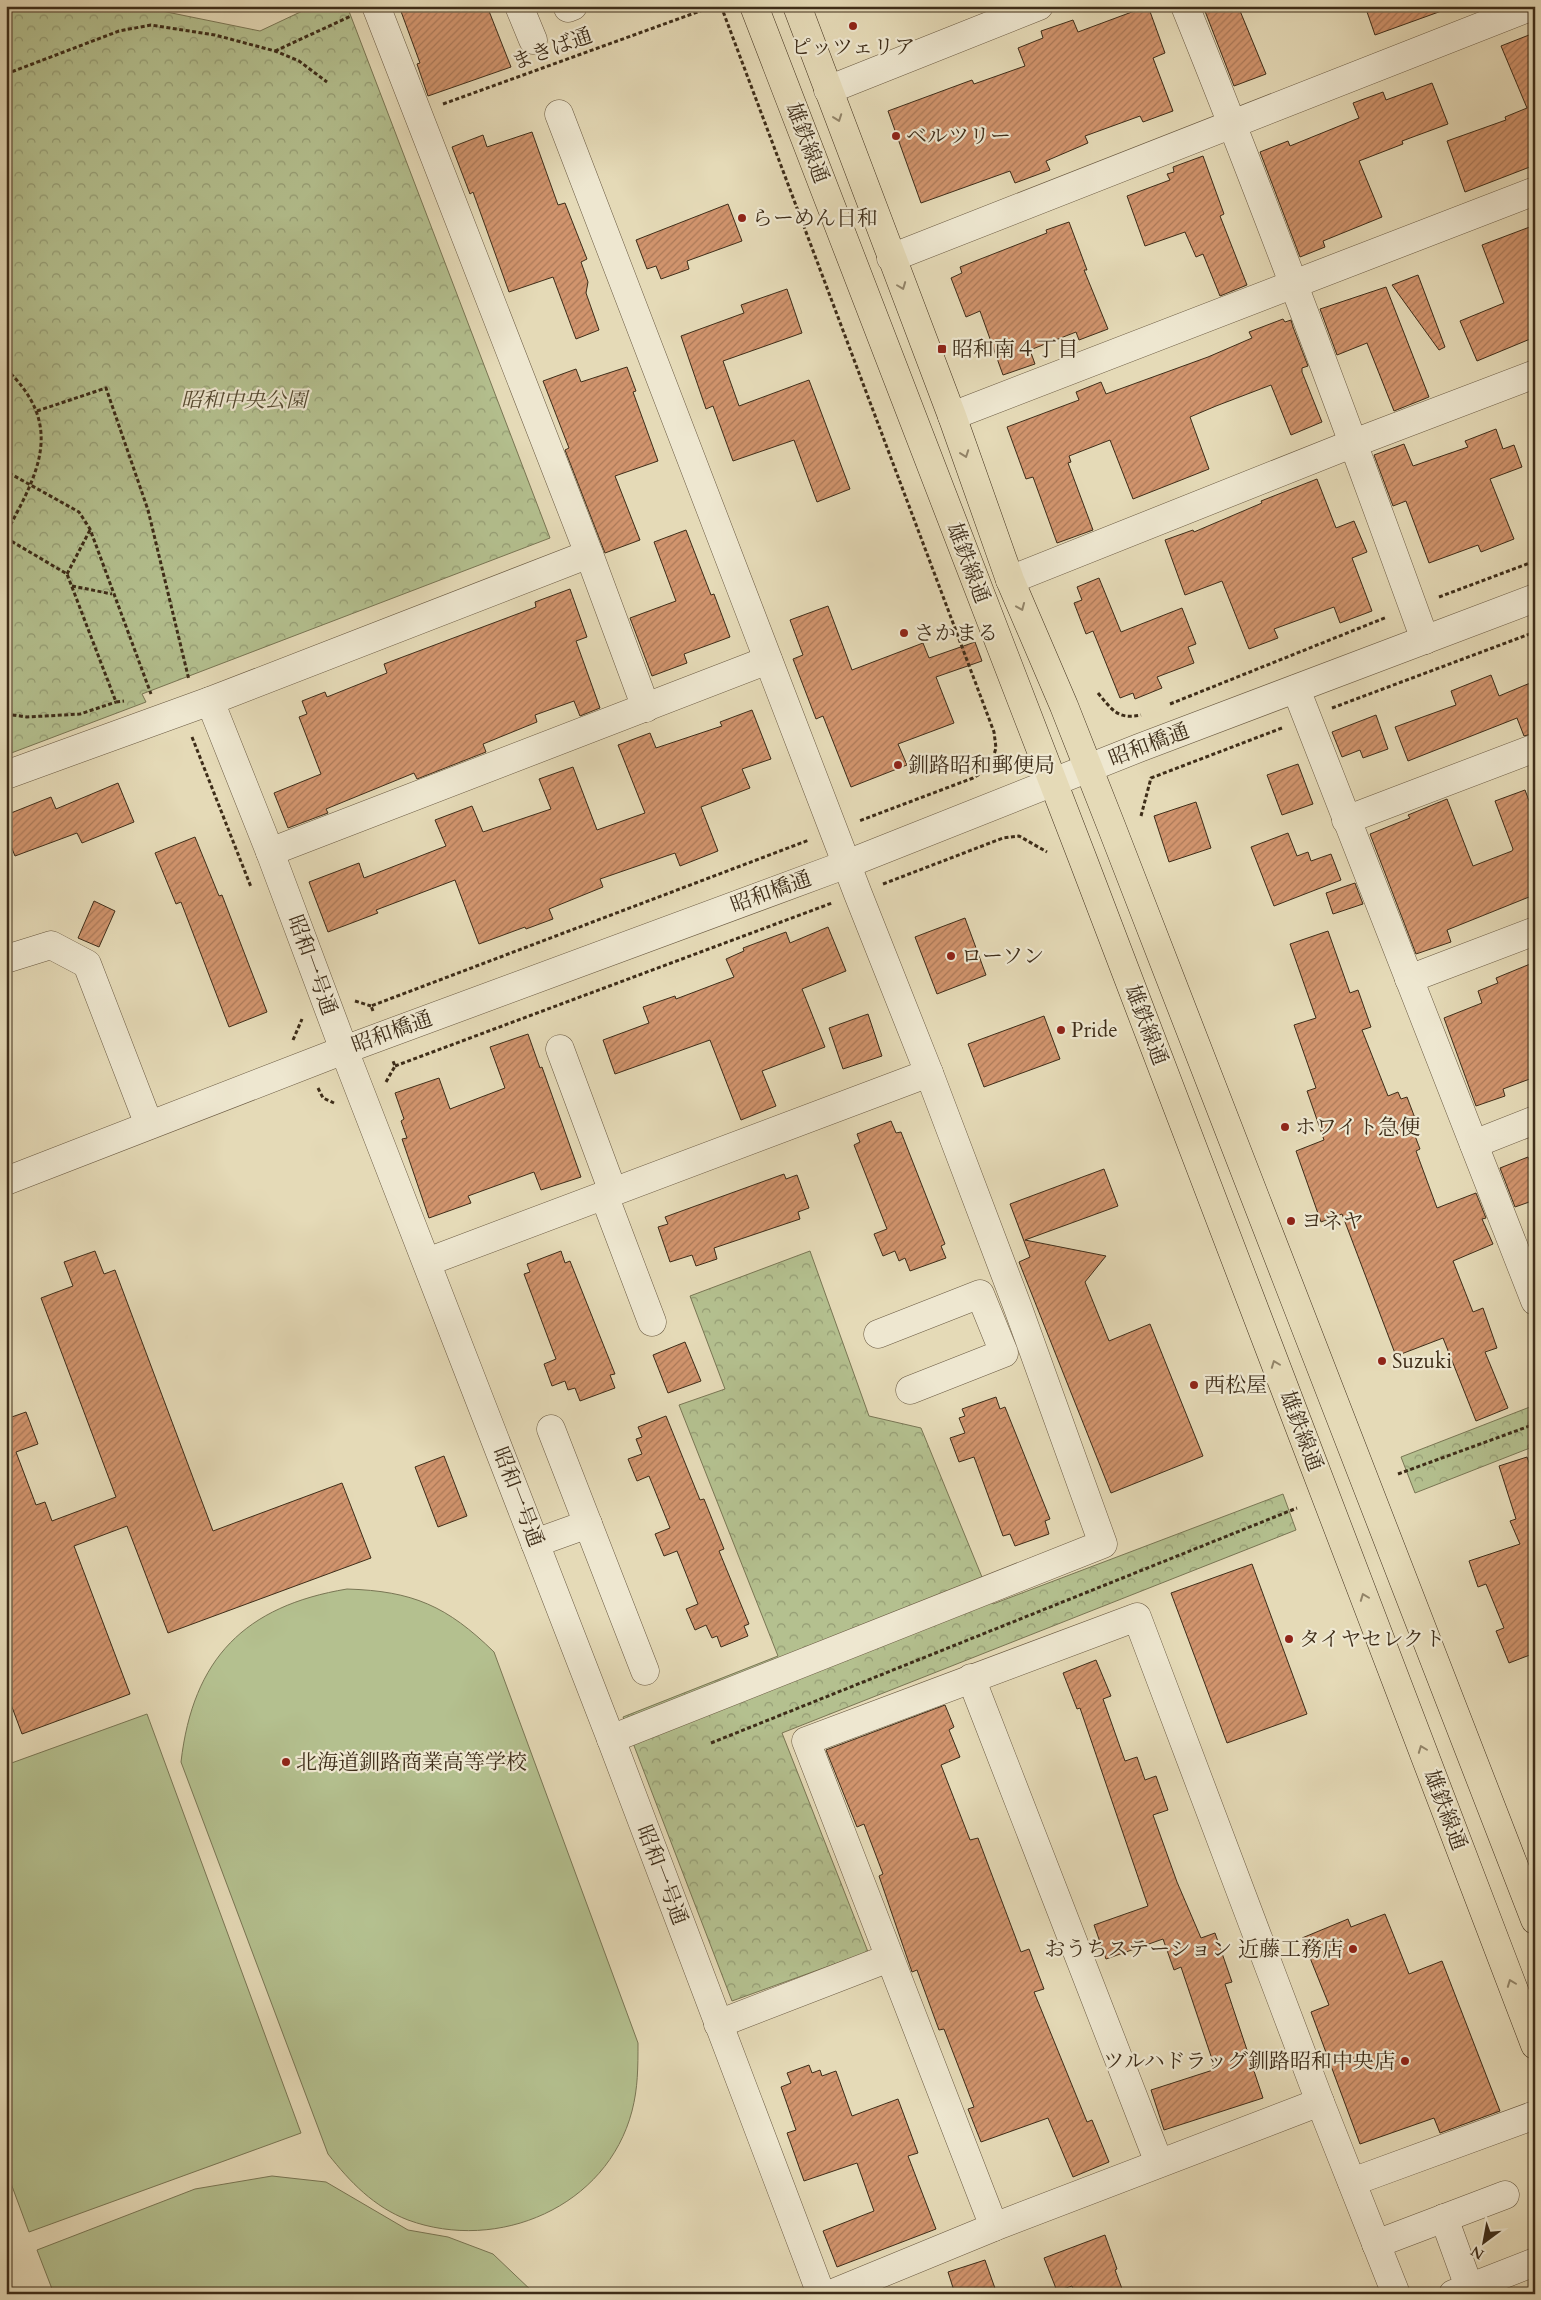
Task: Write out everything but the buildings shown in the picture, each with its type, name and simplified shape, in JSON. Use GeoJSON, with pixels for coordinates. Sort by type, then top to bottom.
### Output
{"type":"FeatureCollection","features":[{"type":"Feature","properties":{"kind":"main road","name":"雄鉄線通"},"geometry":{"type":"LineString","coordinates":[[754,6],[1053,782],[1535,2045]]}},
{"type":"Feature","properties":{"kind":"main road","name":"雄鉄線通"},"geometry":{"type":"LineString","coordinates":[[797,6],[952,416],[1010,580],[1088,768],[1535,1920]]}},
{"type":"Feature","properties":{"kind":"street"},"geometry":{"type":"LineString","coordinates":[[519,6],[533,40]]}},
{"type":"Feature","properties":{"kind":"street"},"geometry":{"type":"LineString","coordinates":[[828,90],[1039,6]]}},
{"type":"Feature","properties":{"kind":"street"},"geometry":{"type":"LineString","coordinates":[[1185,6],[1233,124],[1292,284],[1354,443],[1425,640]]}},
{"type":"Feature","properties":{"kind":"street"},"geometry":{"type":"LineString","coordinates":[[891,258],[1533,6]]}},
{"type":"Feature","properties":{"kind":"street"},"geometry":{"type":"LineString","coordinates":[[367,9],[417,114],[589,554],[646,708]]}},
{"type":"Feature","properties":{"kind":"street"},"geometry":{"type":"LineString","coordinates":[[558,114],[858,894],[929,1073],[1018,1308],[1103,1544],[611,1739]]}},
{"type":"Feature","properties":{"kind":"street"},"geometry":{"type":"LineString","coordinates":[[952,416],[1535,191]]}},
{"type":"Feature","properties":{"kind":"street"},"geometry":{"type":"LineString","coordinates":[[1010,580],[1354,443],[1535,374]]}},
{"type":"Feature","properties":{"kind":"street"},"geometry":{"type":"LineString","coordinates":[[6,775],[178,701],[210,701],[589,554]]}},
{"type":"Feature","properties":{"kind":"street","name":"昭和橋通"},"geometry":{"type":"LineString","coordinates":[[6,1181],[344,1050],[847,864],[1088,768],[1535,598]]}},
{"type":"Feature","properties":{"kind":"street"},"geometry":{"type":"LineString","coordinates":[[270,852],[768,660]]}},
{"type":"Feature","properties":{"kind":"street"},"geometry":{"type":"LineString","coordinates":[[1296,689],[1535,1301]]}},
{"type":"Feature","properties":{"kind":"street","name":"昭和一号通"},"geometry":{"type":"LineString","coordinates":[[210,701],[270,852],[344,1050],[611,1739],[821,2294]]}},
{"type":"Feature","properties":{"kind":"street"},"geometry":{"type":"LineString","coordinates":[[1346,820],[1535,748]]}},
{"type":"Feature","properties":{"kind":"street"},"geometry":{"type":"LineString","coordinates":[[1409,979],[1535,931]]}},
{"type":"Feature","properties":{"kind":"street"},"geometry":{"type":"LineString","coordinates":[[6,959],[51,945],[87,964],[149,1125]]}},
{"type":"Feature","properties":{"kind":"street"},"geometry":{"type":"LineString","coordinates":[[560,1049],[652,1322]]}},
{"type":"Feature","properties":{"kind":"street"},"geometry":{"type":"LineString","coordinates":[[427,1262],[929,1073]]}},
{"type":"Feature","properties":{"kind":"street"},"geometry":{"type":"LineString","coordinates":[[1474,1144],[1535,1120]]}},
{"type":"Feature","properties":{"kind":"street"},"geometry":{"type":"LineString","coordinates":[[878,1334],[980,1294],[1004,1353],[910,1390]]}},
{"type":"Feature","properties":{"kind":"street"},"geometry":{"type":"LineString","coordinates":[[990,1318],[1018,1308]]}},
{"type":"Feature","properties":{"kind":"street"},"geometry":{"type":"LineString","coordinates":[[551,1429],[645,1671]]}},
{"type":"Feature","properties":{"kind":"street"},"geometry":{"type":"LineString","coordinates":[[535,1543],[588,1524]]}},
{"type":"Feature","properties":{"kind":"street"},"geometry":{"type":"LineString","coordinates":[[994,2227],[806,1741],[1138,1616],[1320,2102],[1396,2294]]}},
{"type":"Feature","properties":{"kind":"street"},"geometry":{"type":"LineString","coordinates":[[971,1678],[1159,2163]]}},
{"type":"Feature","properties":{"kind":"street"},"geometry":{"type":"LineString","coordinates":[[718,2024],[890,1958]]}},
{"type":"Feature","properties":{"kind":"street"},"geometry":{"type":"LineString","coordinates":[[831,2294],[994,2227],[1320,2102]]}},
{"type":"Feature","properties":{"kind":"street"},"geometry":{"type":"LineString","coordinates":[[1352,2182],[1535,2115]]}},
{"type":"Feature","properties":{"kind":"street"},"geometry":{"type":"LineString","coordinates":[[1376,2244],[1505,2195]]}},
{"type":"Feature","properties":{"kind":"street"},"geometry":{"type":"LineString","coordinates":[[1444,2218],[1461,2291],[1535,2262]]}},
{"type":"Feature","properties":{"kind":"path"},"geometry":{"type":"LineString","coordinates":[[6,8],[11,6]]}},
{"type":"Feature","properties":{"kind":"path","name":"まきば通"},"geometry":{"type":"LineString","coordinates":[[417,114],[714,6]]}},
{"type":"Feature","properties":{"kind":"path"},"geometry":{"type":"LineString","coordinates":[[385,1035],[371,1006],[973,778],[990,768],[996,748],[994,732],[721,6]]}},
{"type":"Feature","properties":{"kind":"path"},"geometry":{"type":"LineString","coordinates":[[275,51],[367,9]]}},
{"type":"Feature","properties":{"kind":"path"},"geometry":{"type":"LineString","coordinates":[[6,74],[119,31],[150,26],[216,35],[275,51],[299,61],[327,82]]}},
{"type":"Feature","properties":{"kind":"path"},"geometry":{"type":"LineString","coordinates":[[6,332],[9,338],[6,343]]}},
{"type":"Feature","properties":{"kind":"path"},"geometry":{"type":"LineString","coordinates":[[6,369],[17,379],[38,411],[43,446],[31,486],[6,533]]}},
{"type":"Feature","properties":{"kind":"path"},"geometry":{"type":"LineString","coordinates":[[38,411],[106,388],[148,510],[190,684],[178,701]]}},
{"type":"Feature","properties":{"kind":"path"},"geometry":{"type":"LineString","coordinates":[[9,473],[79,512],[90,529],[152,698],[178,701]]}},
{"type":"Feature","properties":{"kind":"path"},"geometry":{"type":"LineString","coordinates":[[67,574],[90,529]]}},
{"type":"Feature","properties":{"kind":"path"},"geometry":{"type":"LineString","coordinates":[[6,538],[67,574],[116,702]]}},
{"type":"Feature","properties":{"kind":"path"},"geometry":{"type":"LineString","coordinates":[[1169,704],[1413,607],[1535,561]]}},
{"type":"Feature","properties":{"kind":"path"},"geometry":{"type":"LineString","coordinates":[[72,586],[113,594]]}},
{"type":"Feature","properties":{"kind":"path"},"geometry":{"type":"LineString","coordinates":[[1141,816],[1151,778],[1535,632]]}},
{"type":"Feature","properties":{"kind":"path"},"geometry":{"type":"LineString","coordinates":[[1098,693],[1113,711],[1128,718],[1142,715]]}},
{"type":"Feature","properties":{"kind":"path"},"geometry":{"type":"LineString","coordinates":[[6,714],[27,716],[80,714],[116,702],[125,701]]}},
{"type":"Feature","properties":{"kind":"path"},"geometry":{"type":"LineString","coordinates":[[178,701],[251,888]]}},
{"type":"Feature","properties":{"kind":"path"},"geometry":{"type":"LineString","coordinates":[[395,1066],[858,894],[1003,838],[1019,836],[1047,852]]}},
{"type":"Feature","properties":{"kind":"path"},"geometry":{"type":"LineString","coordinates":[[1398,1474],[1535,1424]]}},
{"type":"Feature","properties":{"kind":"path"},"geometry":{"type":"LineString","coordinates":[[711,1743],[1297,1508]]}},
{"type":"Feature","properties":{"kind":"green space","name":"昭和中央公園"},"geometry":{"type":"Polygon","coordinates":[[[19,6],[151,6],[152,9],[260,31],[313,6],[347,6],[550,538],[142,694],[146,702],[6,755],[6,11],[19,6]]]}},
{"type":"Feature","properties":{"kind":"green space"},"geometry":{"type":"Polygon","coordinates":[[[810,1251],[869,1416],[921,1428],[993,1604],[1283,1494],[1296,1530],[782,1733],[868,1952],[732,2001],[623,1717],[778,1656],[679,1405],[725,1389],[690,1296],[810,1251]]]}},
{"type":"Feature","properties":{"kind":"green space"},"geometry":{"type":"Polygon","coordinates":[[[1535,1405],[1535,1446],[1415,1493],[1401,1457],[1535,1405]]]}},
{"type":"Feature","properties":{"kind":"green space"},"geometry":{"type":"Polygon","coordinates":[[[347,1589],[391,1593],[428,1604],[460,1623],[494,1652],[638,2043],[634,2102],[619,2145],[599,2173],[574,2196],[544,2214],[512,2225],[477,2230],[442,2229],[408,2220],[384,2208],[364,2193],[328,2154],[181,1762],[187,1725],[198,1693],[212,1666],[230,1643],[253,1624],[280,1609],[311,1597],[347,1589]]]}},
{"type":"Feature","properties":{"kind":"green space"},"geometry":{"type":"Polygon","coordinates":[[[147,1714],[301,2133],[29,2232],[6,2170],[6,1765],[147,1714]]]}},
{"type":"Feature","properties":{"kind":"green space"},"geometry":{"type":"Polygon","coordinates":[[[272,2176],[326,2182],[408,2230],[448,2237],[493,2254],[535,2294],[54,2294],[37,2250],[195,2189],[272,2176]]]}},
{"type":"Feature","properties":{"kind":"place","name":"ピッツェリア"},"geometry":{"type":"Point","coordinates":[853,26]}},
{"type":"Feature","properties":{"kind":"place","name":"ベルツリー"},"geometry":{"type":"Point","coordinates":[896,136]}},
{"type":"Feature","properties":{"kind":"place","name":"らーめん日和"},"geometry":{"type":"Point","coordinates":[742,218]}},
{"type":"Feature","properties":{"kind":"place","name":"昭和南４丁目"},"geometry":{"type":"Point","coordinates":[942,349]}},
{"type":"Feature","properties":{"kind":"place","name":"さかまる"},"geometry":{"type":"Point","coordinates":[904,633]}},
{"type":"Feature","properties":{"kind":"place","name":"釧路昭和郵便局"},"geometry":{"type":"Point","coordinates":[898,765]}},
{"type":"Feature","properties":{"kind":"place","name":"ローソン"},"geometry":{"type":"Point","coordinates":[951,956]}},
{"type":"Feature","properties":{"kind":"place","name":"Pride"},"geometry":{"type":"Point","coordinates":[1061,1030]}},
{"type":"Feature","properties":{"kind":"place","name":"ホワイト急便"},"geometry":{"type":"Point","coordinates":[1285,1127]}},
{"type":"Feature","properties":{"kind":"place","name":"ヨネヤ"},"geometry":{"type":"Point","coordinates":[1291,1221]}},
{"type":"Feature","properties":{"kind":"place","name":"Suzuki"},"geometry":{"type":"Point","coordinates":[1382,1361]}},
{"type":"Feature","properties":{"kind":"place","name":"西松屋"},"geometry":{"type":"Point","coordinates":[1194,1385]}},
{"type":"Feature","properties":{"kind":"place","name":"タイヤセレクト"},"geometry":{"type":"Point","coordinates":[1289,1639]}},
{"type":"Feature","properties":{"kind":"place","name":"北海道釧路商業高等学校"},"geometry":{"type":"Point","coordinates":[286,1762]}},
{"type":"Feature","properties":{"kind":"place","name":"おうちステーション 近藤工務店"},"geometry":{"type":"Point","coordinates":[1353,1949]}},
{"type":"Feature","properties":{"kind":"place","name":"ツルハドラッグ釧路昭和中央店"},"geometry":{"type":"Point","coordinates":[1405,2061]}}]}
